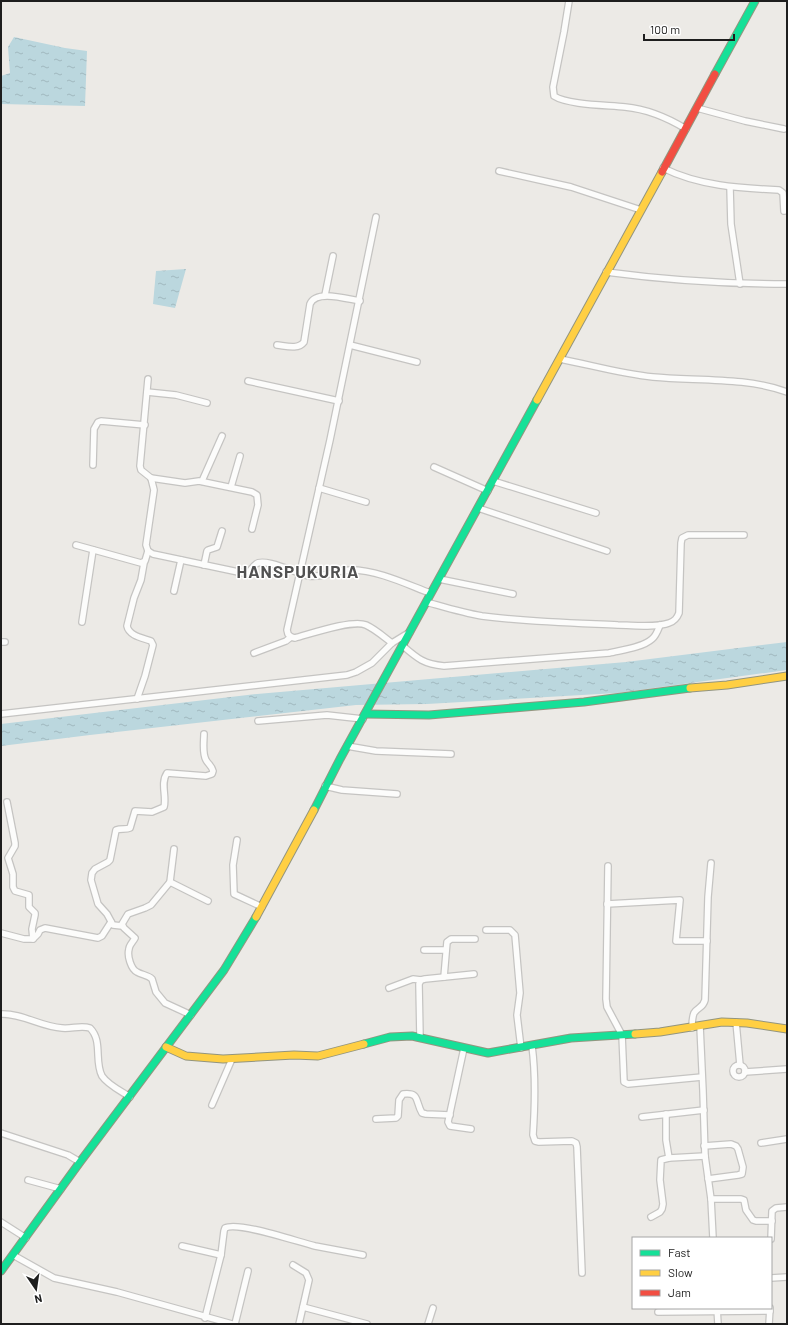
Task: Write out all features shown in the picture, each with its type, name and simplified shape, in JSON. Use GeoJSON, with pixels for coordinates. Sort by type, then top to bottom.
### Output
{"type":"FeatureCollection","features":[{"type":"Feature","properties":{"kind":"main road"},"geometry":{"type":"LineString","coordinates":[[1,1272],[80,1162],[224,970],[262,907],[325,786],[388,674],[430,593],[488,491],[755,1]]}},
{"type":"Feature","properties":{"kind":"main road"},"geometry":{"type":"LineString","coordinates":[[365,714],[429,714],[584,702],[698,687],[727,685],[787,676]]}},
{"type":"Feature","properties":{"kind":"main road"},"geometry":{"type":"LineString","coordinates":[[166,1047],[186,1056],[232,1059],[294,1055],[324,1055],[379,1039],[390,1037],[420,1037],[488,1053],[572,1038],[622,1035],[696,1027],[722,1022],[736,1022],[787,1029]]}},
{"type":"Feature","properties":{"kind":"street"},"geometry":{"type":"LineString","coordinates":[[569,1],[553,87],[554,96],[558,99],[581,103],[637,109],[666,118],[686,129]]}},
{"type":"Feature","properties":{"kind":"street"},"geometry":{"type":"LineString","coordinates":[[697,108],[745,121],[784,129]]}},
{"type":"Feature","properties":{"kind":"street"},"geometry":{"type":"LineString","coordinates":[[664,168],[671,172],[715,185],[778,190],[783,193],[784,211]]}},
{"type":"Feature","properties":{"kind":"street"},"geometry":{"type":"LineString","coordinates":[[499,171],[572,187],[640,210]]}},
{"type":"Feature","properties":{"kind":"street"},"geometry":{"type":"LineString","coordinates":[[730,187],[731,224],[740,284]]}},
{"type":"Feature","properties":{"kind":"street"},"geometry":{"type":"LineString","coordinates":[[291,638],[288,634],[287,624],[339,401],[376,217]]}},
{"type":"Feature","properties":{"kind":"street"},"geometry":{"type":"LineString","coordinates":[[325,295],[333,256]]}},
{"type":"Feature","properties":{"kind":"street"},"geometry":{"type":"LineString","coordinates":[[606,272],[740,284],[787,284]]}},
{"type":"Feature","properties":{"kind":"street"},"geometry":{"type":"LineString","coordinates":[[277,345],[294,347],[302,345],[304,342],[312,300],[316,297],[325,295],[360,301]]}},
{"type":"Feature","properties":{"kind":"street"},"geometry":{"type":"LineString","coordinates":[[350,345],[417,362]]}},
{"type":"Feature","properties":{"kind":"street"},"geometry":{"type":"LineString","coordinates":[[560,359],[643,376],[710,379],[776,388],[787,392]]}},
{"type":"Feature","properties":{"kind":"street"},"geometry":{"type":"LineString","coordinates":[[148,379],[145,425],[140,466],[141,470],[151,478],[185,483],[199,480],[252,492],[257,496],[258,505],[252,529]]}},
{"type":"Feature","properties":{"kind":"street"},"geometry":{"type":"LineString","coordinates":[[248,381],[339,401]]}},
{"type":"Feature","properties":{"kind":"street"},"geometry":{"type":"LineString","coordinates":[[147,392],[176,395],[206,403]]}},
{"type":"Feature","properties":{"kind":"street"},"geometry":{"type":"LineString","coordinates":[[93,465],[94,429],[98,422],[145,425]]}},
{"type":"Feature","properties":{"kind":"street"},"geometry":{"type":"LineString","coordinates":[[202,481],[222,436]]}},
{"type":"Feature","properties":{"kind":"street"},"geometry":{"type":"LineString","coordinates":[[231,487],[240,456]]}},
{"type":"Feature","properties":{"kind":"street"},"geometry":{"type":"LineString","coordinates":[[434,467],[488,491]]}},
{"type":"Feature","properties":{"kind":"street"},"geometry":{"type":"LineString","coordinates":[[137,700],[153,645],[151,641],[131,634],[128,631],[127,626],[148,551],[146,545],[154,490],[151,478]]}},
{"type":"Feature","properties":{"kind":"street"},"geometry":{"type":"LineString","coordinates":[[493,481],[596,514]]}},
{"type":"Feature","properties":{"kind":"street"},"geometry":{"type":"LineString","coordinates":[[319,488],[366,502]]}},
{"type":"Feature","properties":{"kind":"street"},"geometry":{"type":"LineString","coordinates":[[478,508],[607,551]]}},
{"type":"Feature","properties":{"kind":"street"},"geometry":{"type":"LineString","coordinates":[[204,565],[207,551],[218,547],[222,531]]}},
{"type":"Feature","properties":{"kind":"street"},"geometry":{"type":"LineString","coordinates":[[426,602],[480,616],[528,622],[660,625],[676,620],[679,613],[680,543],[682,538],[688,535],[744,535]]}},
{"type":"Feature","properties":{"kind":"street"},"geometry":{"type":"LineString","coordinates":[[76,545],[144,563]]}},
{"type":"Feature","properties":{"kind":"street"},"geometry":{"type":"LineString","coordinates":[[82,622],[93,550]]}},
{"type":"Feature","properties":{"kind":"street"},"geometry":{"type":"LineString","coordinates":[[148,551],[153,554],[243,573],[248,573],[259,562],[299,574],[318,576],[356,570],[388,578],[430,593]]}},
{"type":"Feature","properties":{"kind":"street"},"geometry":{"type":"LineString","coordinates":[[174,590],[181,560]]}},
{"type":"Feature","properties":{"kind":"street"},"geometry":{"type":"LineString","coordinates":[[439,578],[513,594]]}},
{"type":"Feature","properties":{"kind":"street"},"geometry":{"type":"LineString","coordinates":[[254,653],[291,638],[359,623],[370,627],[392,643]]}},
{"type":"Feature","properties":{"kind":"street"},"geometry":{"type":"LineString","coordinates":[[403,646],[420,660],[431,665],[444,666],[601,653],[627,649],[652,639],[660,625]]}},
{"type":"Feature","properties":{"kind":"street"},"geometry":{"type":"LineString","coordinates":[[1,714],[137,700],[347,675],[372,663],[392,643],[410,632]]}},
{"type":"Feature","properties":{"kind":"street"},"geometry":{"type":"LineString","coordinates":[[258,721],[327,715],[365,714]]}},
{"type":"Feature","properties":{"kind":"street"},"geometry":{"type":"LineString","coordinates":[[191,1015],[165,1003],[156,992],[152,979],[136,972],[133,969],[128,951],[135,938],[122,926],[116,926],[111,922],[107,914],[98,904],[91,880],[92,873],[95,869],[110,860],[116,830],[130,828],[135,811],[152,812],[164,807],[164,785],[165,776],[167,774],[206,776],[212,774],[212,768],[204,756],[204,734]]}},
{"type":"Feature","properties":{"kind":"street"},"geometry":{"type":"LineString","coordinates":[[347,746],[376,751],[451,754]]}},
{"type":"Feature","properties":{"kind":"street"},"geometry":{"type":"LineString","coordinates":[[325,786],[342,790],[396,794]]}},
{"type":"Feature","properties":{"kind":"street"},"geometry":{"type":"LineString","coordinates":[[7,802],[15,844],[8,858],[13,874],[13,887],[15,891],[29,895],[30,897],[29,907],[35,913],[32,929],[33,939]]}},
{"type":"Feature","properties":{"kind":"street"},"geometry":{"type":"LineString","coordinates":[[236,840],[233,865],[234,894],[262,907]]}},
{"type":"Feature","properties":{"kind":"street"},"geometry":{"type":"LineString","coordinates":[[122,926],[128,914],[148,907],[170,882],[172,879],[174,849]]}},
{"type":"Feature","properties":{"kind":"street"},"geometry":{"type":"LineString","coordinates":[[711,863],[708,897],[705,1000],[703,1005],[695,1012],[693,1017],[696,1027],[702,1077],[704,1146],[711,1199],[713,1237]]}},
{"type":"Feature","properties":{"kind":"street"},"geometry":{"type":"LineString","coordinates":[[608,866],[606,1003],[622,1035],[624,1082],[626,1084],[702,1077]]}},
{"type":"Feature","properties":{"kind":"street"},"geometry":{"type":"LineString","coordinates":[[170,882],[208,901]]}},
{"type":"Feature","properties":{"kind":"street"},"geometry":{"type":"LineString","coordinates":[[607,904],[680,900],[676,941],[707,941]]}},
{"type":"Feature","properties":{"kind":"street"},"geometry":{"type":"LineString","coordinates":[[1,933],[24,939],[33,939],[36,938],[40,930],[45,928],[98,938],[102,936],[111,922]]}},
{"type":"Feature","properties":{"kind":"street"},"geometry":{"type":"LineString","coordinates":[[486,930],[510,930],[514,934],[520,993],[517,1015],[521,1048]]}},
{"type":"Feature","properties":{"kind":"street"},"geometry":{"type":"LineString","coordinates":[[444,977],[447,942],[451,939],[475,939]]}},
{"type":"Feature","properties":{"kind":"street"},"geometry":{"type":"LineString","coordinates":[[424,950],[446,950]]}},
{"type":"Feature","properties":{"kind":"street"},"geometry":{"type":"LineString","coordinates":[[389,988],[412,979],[421,980],[425,978],[474,974]]}},
{"type":"Feature","properties":{"kind":"street"},"geometry":{"type":"LineString","coordinates":[[420,1037],[419,984],[421,980]]}},
{"type":"Feature","properties":{"kind":"street"},"geometry":{"type":"LineString","coordinates":[[1,1014],[12,1015],[54,1027],[62,1028],[81,1026],[90,1028],[96,1037],[100,1071],[103,1077],[130,1097]]}},
{"type":"Feature","properties":{"kind":"street"},"geometry":{"type":"LineString","coordinates":[[736,1022],[740,1065]]}},
{"type":"Feature","properties":{"kind":"street"},"geometry":{"type":"LineString","coordinates":[[532,1046],[535,1090],[533,1135],[535,1140],[539,1142],[572,1142],[576,1143],[577,1147],[582,1274]]}},
{"type":"Feature","properties":{"kind":"street"},"geometry":{"type":"LineString","coordinates":[[464,1048],[448,1122],[450,1126],[471,1129]]}},
{"type":"Feature","properties":{"kind":"street"},"geometry":{"type":"LineString","coordinates":[[212,1105],[232,1059]]}},
{"type":"Feature","properties":{"kind":"street"},"geometry":{"type":"LineString","coordinates":[[740,1065],[745,1068],[745,1072]]}},
{"type":"Feature","properties":{"kind":"street"},"geometry":{"type":"LineString","coordinates":[[740,1065],[734,1067],[733,1071],[737,1076],[741,1076],[745,1072],[787,1069]]}},
{"type":"Feature","properties":{"kind":"street"},"geometry":{"type":"LineString","coordinates":[[376,1119],[396,1118],[398,1116],[400,1097],[403,1094],[410,1093],[415,1096],[422,1113],[450,1115]]}},
{"type":"Feature","properties":{"kind":"street"},"geometry":{"type":"LineString","coordinates":[[642,1117],[704,1110]]}},
{"type":"Feature","properties":{"kind":"street"},"geometry":{"type":"LineString","coordinates":[[666,1114],[666,1140],[669,1158]]}},
{"type":"Feature","properties":{"kind":"street"},"geometry":{"type":"LineString","coordinates":[[1,1133],[68,1155],[80,1162]]}},
{"type":"Feature","properties":{"kind":"street"},"geometry":{"type":"LineString","coordinates":[[761,1143],[787,1139]]}},
{"type":"Feature","properties":{"kind":"street"},"geometry":{"type":"LineString","coordinates":[[704,1146],[731,1144],[736,1146],[743,1167],[742,1174],[708,1179]]}},
{"type":"Feature","properties":{"kind":"street"},"geometry":{"type":"LineString","coordinates":[[651,1217],[660,1212],[663,1204],[660,1180],[661,1160],[669,1158],[705,1156]]}},
{"type":"Feature","properties":{"kind":"street"},"geometry":{"type":"LineString","coordinates":[[28,1180],[61,1189]]}},
{"type":"Feature","properties":{"kind":"street"},"geometry":{"type":"LineString","coordinates":[[711,1199],[744,1200],[746,1210],[753,1220],[772,1222]]}},
{"type":"Feature","properties":{"kind":"street"},"geometry":{"type":"LineString","coordinates":[[771,1237],[772,1211],[776,1208],[787,1207]]}},
{"type":"Feature","properties":{"kind":"street"},"geometry":{"type":"LineString","coordinates":[[1,1222],[26,1238]]}},
{"type":"Feature","properties":{"kind":"street"},"geometry":{"type":"LineString","coordinates":[[205,1318],[221,1255],[224,1231],[225,1228],[229,1226],[254,1230],[314,1246],[364,1256]]}},
{"type":"Feature","properties":{"kind":"street"},"geometry":{"type":"LineString","coordinates":[[182,1246],[221,1255]]}},
{"type":"Feature","properties":{"kind":"street"},"geometry":{"type":"LineString","coordinates":[[13,1255],[54,1278],[117,1292],[205,1318],[232,1324]]}},
{"type":"Feature","properties":{"kind":"street"},"geometry":{"type":"LineString","coordinates":[[293,1265],[306,1273],[309,1280],[299,1324]]}},
{"type":"Feature","properties":{"kind":"street"},"geometry":{"type":"LineString","coordinates":[[235,1324],[248,1271]]}},
{"type":"Feature","properties":{"kind":"street"},"geometry":{"type":"LineString","coordinates":[[772,1278],[787,1277]]}},
{"type":"Feature","properties":{"kind":"street"},"geometry":{"type":"LineString","coordinates":[[303,1307],[367,1324]]}},
{"type":"Feature","properties":{"kind":"street"},"geometry":{"type":"LineString","coordinates":[[428,1324],[433,1308]]}},
{"type":"Feature","properties":{"kind":"street"},"geometry":{"type":"LineString","coordinates":[[658,1312],[770,1309],[770,1324]]}},
{"type":"Feature","properties":{"kind":"street"},"geometry":{"type":"LineString","coordinates":[[717,1310],[718,1324]]}},
{"type":"Feature","properties":{"kind":"water"},"geometry":{"type":"Polygon","coordinates":[[[14,37],[87,51],[85,106],[1,104],[1,76],[10,73],[8,47],[14,37]]]}},
{"type":"Feature","properties":{"kind":"water"},"geometry":{"type":"Polygon","coordinates":[[[186,269],[175,308],[153,304],[156,271],[186,269]]]}},
{"type":"Feature","properties":{"kind":"water"},"geometry":{"type":"Polygon","coordinates":[[[787,642],[787,670],[617,693],[427,704],[356,705],[1,746],[1,724],[257,694],[626,662],[787,642]]]}},
{"type":"Feature","properties":{"kind":"traffic: fast"},"geometry":{"type":"LineString","coordinates":[[715,74],[755,1]]}},
{"type":"Feature","properties":{"kind":"traffic: fast"},"geometry":{"type":"LineString","coordinates":[[314,810],[340,759],[537,400]]}},
{"type":"Feature","properties":{"kind":"traffic: fast"},"geometry":{"type":"LineString","coordinates":[[365,714],[429,715],[584,702],[690,688]]}},
{"type":"Feature","properties":{"kind":"traffic: fast"},"geometry":{"type":"LineString","coordinates":[[1,1271],[80,1162],[224,970],[256,917]]}},
{"type":"Feature","properties":{"kind":"traffic: fast"},"geometry":{"type":"LineString","coordinates":[[364,1044],[390,1037],[412,1036],[488,1053],[571,1038],[635,1034]]}},
{"type":"Feature","properties":{"kind":"traffic: slow"},"geometry":{"type":"LineString","coordinates":[[537,400],[662,172]]}},
{"type":"Feature","properties":{"kind":"traffic: slow"},"geometry":{"type":"LineString","coordinates":[[690,688],[727,685],[787,676]]}},
{"type":"Feature","properties":{"kind":"traffic: slow"},"geometry":{"type":"LineString","coordinates":[[256,917],[314,810]]}},
{"type":"Feature","properties":{"kind":"traffic: slow"},"geometry":{"type":"LineString","coordinates":[[635,1034],[660,1032],[722,1022],[747,1023],[787,1029]]}},
{"type":"Feature","properties":{"kind":"traffic: slow"},"geometry":{"type":"LineString","coordinates":[[166,1047],[186,1056],[223,1059],[294,1055],[318,1056],[364,1044]]}},
{"type":"Feature","properties":{"kind":"traffic: jam"},"geometry":{"type":"LineString","coordinates":[[662,172],[715,74]]}},
{"type":"Feature","properties":{"kind":"district","name":"HANSPUKURIA"},"geometry":{"type":"Point","coordinates":[298,571]}}]}
